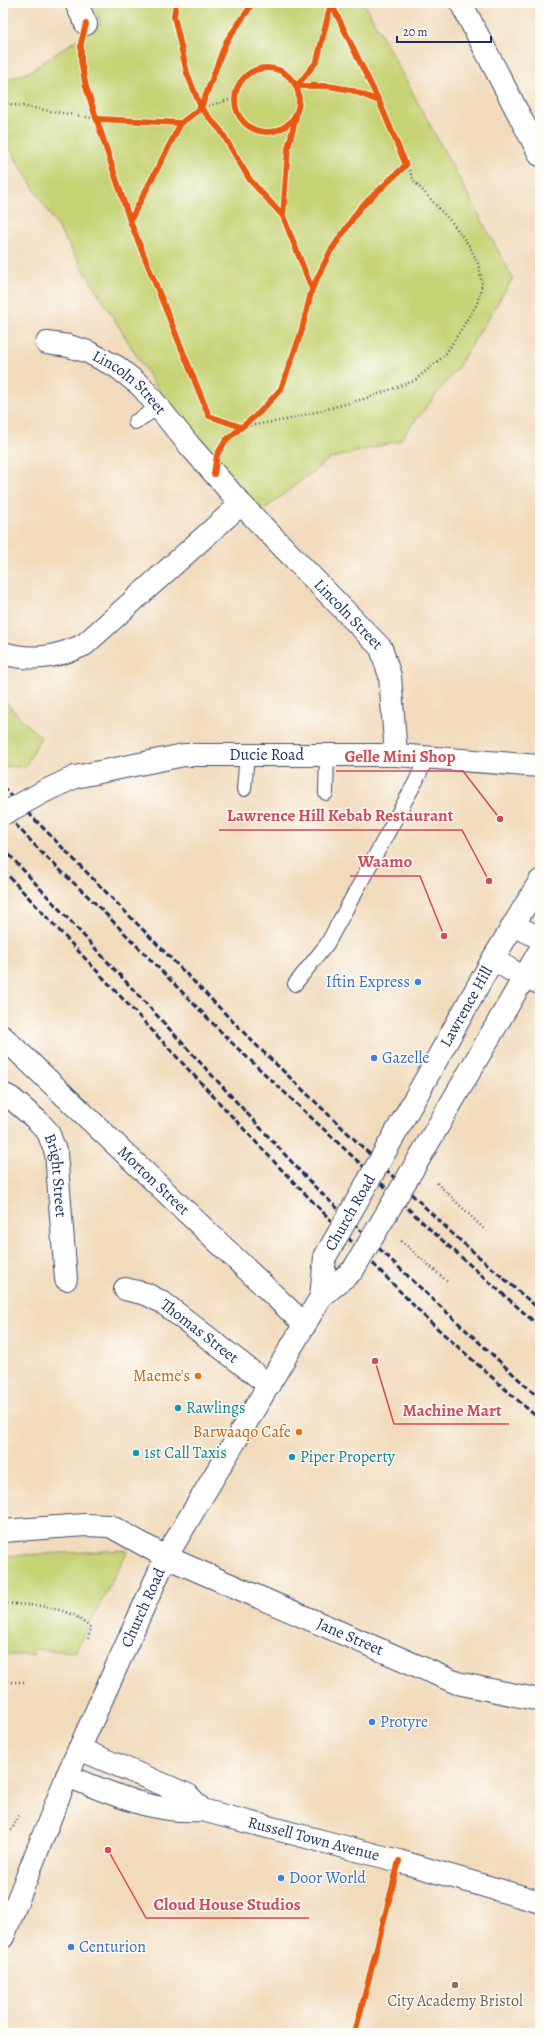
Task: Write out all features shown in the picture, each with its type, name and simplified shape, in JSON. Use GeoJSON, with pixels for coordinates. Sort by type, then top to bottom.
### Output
{"type":"FeatureCollection","features":[{"type":"Feature","properties":{"kind":"street"},"geometry":{"type":"LineString","coordinates":[[76,3],[86,24]]}},
{"type":"Feature","properties":{"kind":"street"},"geometry":{"type":"LineString","coordinates":[[461,3],[540,155]]}},
{"type":"Feature","properties":{"kind":"street","name":"Lincoln Street"},"geometry":{"type":"LineString","coordinates":[[47,343],[69,346],[88,352],[117,367],[142,387],[240,504],[381,648],[390,676],[396,754]]}},
{"type":"Feature","properties":{"kind":"street"},"geometry":{"type":"LineString","coordinates":[[3,653],[34,658],[48,657],[64,654],[84,645],[240,504]]}},
{"type":"Feature","properties":{"kind":"street","name":"Ducie Road"},"geometry":{"type":"LineString","coordinates":[[3,814],[45,791],[75,777],[184,755],[396,754],[540,766]]}},
{"type":"Feature","properties":{"kind":"street","name":"Lawrence Hill"},"geometry":{"type":"LineString","coordinates":[[395,1134],[493,959],[540,881]]}},
{"type":"Feature","properties":{"kind":"street"},"geometry":{"type":"LineString","coordinates":[[513,925],[540,938]]}},
{"type":"Feature","properties":{"kind":"street"},"geometry":{"type":"LineString","coordinates":[[493,959],[532,981],[540,950]]}},
{"type":"Feature","properties":{"kind":"street","name":"Church Road"},"geometry":{"type":"LineString","coordinates":[[4,1929],[67,1776],[166,1557],[321,1297],[353,1270],[420,1157],[532,981]]}},
{"type":"Feature","properties":{"kind":"street","name":"Morton Street"},"geometry":{"type":"LineString","coordinates":[[3,1037],[305,1325]]}},
{"type":"Feature","properties":{"kind":"street","name":"Bright Street"},"geometry":{"type":"LineString","coordinates":[[3,1094],[11,1098],[38,1121],[48,1132],[56,1153],[66,1279]]}},
{"type":"Feature","properties":{"kind":"street","name":"Church Road"},"geometry":{"type":"LineString","coordinates":[[321,1297],[325,1257],[395,1134]]}},
{"type":"Feature","properties":{"kind":"street","name":"Thomas Street"},"geometry":{"type":"LineString","coordinates":[[125,1289],[146,1294],[162,1302],[269,1385]]}},
{"type":"Feature","properties":{"kind":"street","name":"Jane Street"},"geometry":{"type":"LineString","coordinates":[[3,1531],[85,1525],[110,1526],[166,1557],[457,1683],[540,1700]]}},
{"type":"Feature","properties":{"kind":"street"},"geometry":{"type":"LineString","coordinates":[[79,1749],[188,1795],[202,1810]]}},
{"type":"Feature","properties":{"kind":"street","name":"Russell Town Avenue"},"geometry":{"type":"LineString","coordinates":[[67,1776],[142,1805],[181,1811],[202,1810],[399,1861],[540,1902]]}},
{"type":"Feature","properties":{"kind":"lane"},"geometry":{"type":"LineString","coordinates":[[135,422],[159,407]]}},
{"type":"Feature","properties":{"kind":"lane"},"geometry":{"type":"LineString","coordinates":[[244,789],[247,755]]}},
{"type":"Feature","properties":{"kind":"lane"},"geometry":{"type":"LineString","coordinates":[[326,793],[327,755]]}},
{"type":"Feature","properties":{"kind":"lane"},"geometry":{"type":"LineString","coordinates":[[295,984],[327,944],[416,781],[427,757]]}},
{"type":"Feature","properties":{"kind":"path"},"geometry":{"type":"LineString","coordinates":[[176,3],[174,16],[187,74],[201,108],[221,131],[250,180],[283,216],[312,289]]}},
{"type":"Feature","properties":{"kind":"path"},"geometry":{"type":"LineString","coordinates":[[201,108],[226,42],[253,3]]}},
{"type":"Feature","properties":{"kind":"path"},"geometry":{"type":"LineString","coordinates":[[86,24],[81,43],[81,61],[86,87],[98,119],[130,222],[209,416],[241,428],[286,420],[364,399],[414,381],[445,355],[477,304],[482,284],[478,263],[470,246],[454,225],[415,182],[406,165],[379,101],[331,3]]}},
{"type":"Feature","properties":{"kind":"path"},"geometry":{"type":"LineString","coordinates":[[297,86],[317,61],[331,3]]}},
{"type":"Feature","properties":{"kind":"path"},"geometry":{"type":"LineString","coordinates":[[283,216],[288,148],[296,117],[300,97],[297,86],[289,76],[277,69],[266,68],[256,70],[241,82],[235,98],[236,110],[245,125],[263,133],[274,132],[283,129],[296,117]]}},
{"type":"Feature","properties":{"kind":"path"},"geometry":{"type":"LineString","coordinates":[[297,86],[328,86],[351,90],[379,101]]}},
{"type":"Feature","properties":{"kind":"path"},"geometry":{"type":"LineString","coordinates":[[130,222],[181,123],[201,108],[235,98]]}},
{"type":"Feature","properties":{"kind":"path"},"geometry":{"type":"LineString","coordinates":[[3,103],[98,119],[181,123]]}},
{"type":"Feature","properties":{"kind":"path"},"geometry":{"type":"LineString","coordinates":[[214,474],[217,455],[226,440],[259,414],[280,389],[301,333],[312,289],[330,252],[360,208],[406,165]]}},
{"type":"Feature","properties":{"kind":"path"},"geometry":{"type":"LineString","coordinates":[[432,1178],[484,1229]]}},
{"type":"Feature","properties":{"kind":"path"},"geometry":{"type":"LineString","coordinates":[[397,1238],[448,1282]]}},
{"type":"Feature","properties":{"kind":"path"},"geometry":{"type":"LineString","coordinates":[[3,1603],[42,1606],[74,1615],[91,1628],[88,1639]]}},
{"type":"Feature","properties":{"kind":"path"},"geometry":{"type":"LineString","coordinates":[[3,1682],[24,1682]]}},
{"type":"Feature","properties":{"kind":"path"},"geometry":{"type":"LineString","coordinates":[[3,1830],[12,1830],[18,1813]]}},
{"type":"Feature","properties":{"kind":"path"},"geometry":{"type":"LineString","coordinates":[[355,2033],[399,1861]]}},
{"type":"Feature","properties":{"kind":"green space"},"geometry":{"type":"Polygon","coordinates":[[[92,3],[364,3],[513,278],[456,370],[399,441],[329,459],[258,514],[173,415],[3,138],[3,81],[29,72],[101,23],[92,3]]]}},
{"type":"Feature","properties":{"kind":"green space"},"geometry":{"type":"Polygon","coordinates":[[[3,699],[22,720],[41,737],[25,767],[3,766],[3,699]]]}},
{"type":"Feature","properties":{"kind":"green space"},"geometry":{"type":"Polygon","coordinates":[[[128,1550],[75,1652],[33,1649],[33,1655],[3,1655],[3,1556],[128,1550]]]}},
{"type":"Feature","properties":{"kind":"railway"},"geometry":{"type":"LineString","coordinates":[[3,787],[254,1043],[454,1235],[540,1310]]}},
{"type":"Feature","properties":{"kind":"railway"},"geometry":{"type":"LineString","coordinates":[[3,811],[43,854],[95,903],[232,1043],[434,1233],[540,1327]]}},
{"type":"Feature","properties":{"kind":"railway"},"geometry":{"type":"LineString","coordinates":[[3,848],[312,1184],[540,1399]]}},
{"type":"Feature","properties":{"kind":"railway"},"geometry":{"type":"LineString","coordinates":[[3,870],[280,1168],[428,1320],[540,1420]]}},
{"type":"Feature","properties":{"kind":"cycle path"},"geometry":{"type":"LineString","coordinates":[[176,3],[174,16],[187,73],[201,108],[221,131],[250,180],[283,216]]}},
{"type":"Feature","properties":{"kind":"cycle path"},"geometry":{"type":"LineString","coordinates":[[98,119],[181,123],[201,108],[226,42],[253,3]]}},
{"type":"Feature","properties":{"kind":"cycle path"},"geometry":{"type":"LineString","coordinates":[[297,86],[317,61],[331,3]]}},
{"type":"Feature","properties":{"kind":"cycle path"},"geometry":{"type":"LineString","coordinates":[[312,289],[330,252],[360,208],[406,165],[379,101],[331,3]]}},
{"type":"Feature","properties":{"kind":"cycle path"},"geometry":{"type":"LineString","coordinates":[[86,24],[81,43],[81,61],[86,87],[130,221],[209,416],[241,427]]}},
{"type":"Feature","properties":{"kind":"cycle path"},"geometry":{"type":"LineString","coordinates":[[261,68],[273,68],[290,77],[297,88],[299,100],[297,112],[290,123],[273,132],[261,132],[249,127],[240,118],[235,106],[235,94],[240,82],[249,73],[261,68]]}},
{"type":"Feature","properties":{"kind":"cycle path"},"geometry":{"type":"LineString","coordinates":[[297,86],[328,86],[351,90],[379,101]]}},
{"type":"Feature","properties":{"kind":"cycle path"},"geometry":{"type":"LineString","coordinates":[[214,474],[217,455],[226,440],[259,413],[281,389],[301,333],[312,289],[283,216],[288,148],[296,117]]}},
{"type":"Feature","properties":{"kind":"cycle path"},"geometry":{"type":"LineString","coordinates":[[130,221],[181,123]]}},
{"type":"Feature","properties":{"kind":"cycle path"},"geometry":{"type":"LineString","coordinates":[[355,2033],[399,1861]]}},
{"type":"Feature","properties":{"kind":"place","name":"Gelle Mini Shop"},"geometry":{"type":"Point","coordinates":[500,819]}},
{"type":"Feature","properties":{"kind":"place","name":"Lawrence Hill Kebab Restaurant"},"geometry":{"type":"Point","coordinates":[489,881]}},
{"type":"Feature","properties":{"kind":"place","name":"Waamo"},"geometry":{"type":"Point","coordinates":[444,936]}},
{"type":"Feature","properties":{"kind":"place","name":"Iftin Express"},"geometry":{"type":"Point","coordinates":[418,982]}},
{"type":"Feature","properties":{"kind":"place","name":"Gazelle"},"geometry":{"type":"Point","coordinates":[374,1058]}},
{"type":"Feature","properties":{"kind":"place","name":"Machine Mart"},"geometry":{"type":"Point","coordinates":[375,1361]}},
{"type":"Feature","properties":{"kind":"place","name":"Maeme's"},"geometry":{"type":"Point","coordinates":[198,1376]}},
{"type":"Feature","properties":{"kind":"place","name":"Rawlings"},"geometry":{"type":"Point","coordinates":[178,1408]}},
{"type":"Feature","properties":{"kind":"place","name":"Barwaaqo Cafe"},"geometry":{"type":"Point","coordinates":[299,1432]}},
{"type":"Feature","properties":{"kind":"place","name":"1st Call Taxis"},"geometry":{"type":"Point","coordinates":[136,1453]}},
{"type":"Feature","properties":{"kind":"place","name":"Piper Property"},"geometry":{"type":"Point","coordinates":[292,1457]}},
{"type":"Feature","properties":{"kind":"place","name":"Protyre"},"geometry":{"type":"Point","coordinates":[372,1722]}},
{"type":"Feature","properties":{"kind":"place","name":"Cloud House Studios"},"geometry":{"type":"Point","coordinates":[108,1850]}},
{"type":"Feature","properties":{"kind":"place","name":"Door World"},"geometry":{"type":"Point","coordinates":[281,1878]}},
{"type":"Feature","properties":{"kind":"place","name":"Centurion"},"geometry":{"type":"Point","coordinates":[71,1947]}},
{"type":"Feature","properties":{"kind":"place","name":"City Academy Bristol"},"geometry":{"type":"Point","coordinates":[455,1985]}}]}
